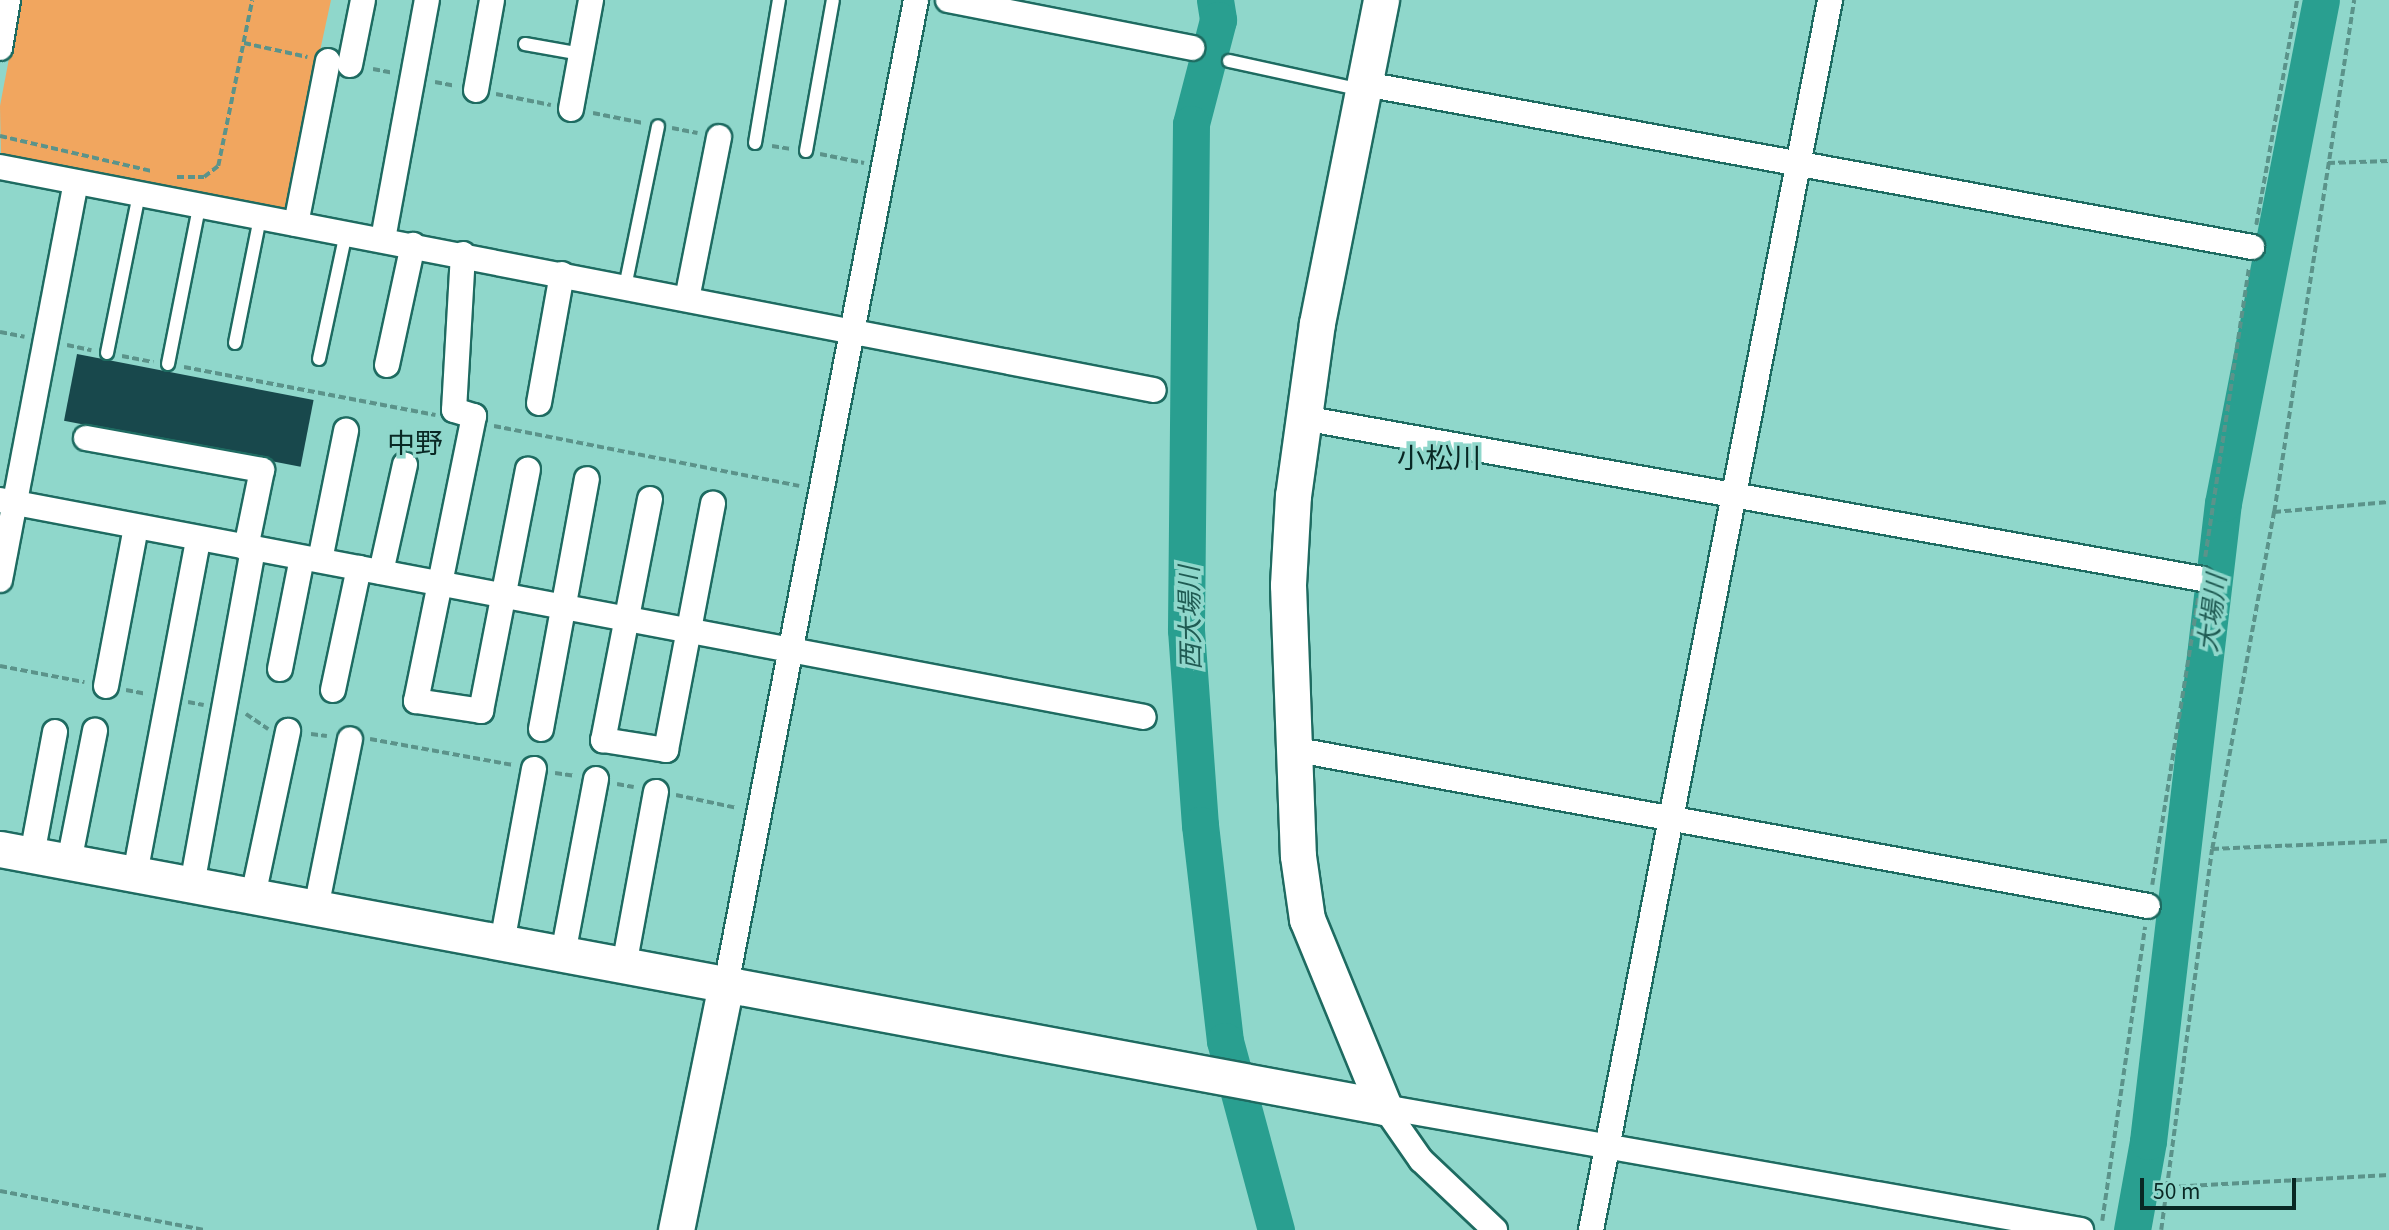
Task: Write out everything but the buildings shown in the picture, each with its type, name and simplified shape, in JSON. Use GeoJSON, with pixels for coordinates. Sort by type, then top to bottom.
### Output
{"type":"FeatureCollection","features":[{"type":"Feature","properties":{"kind":"street"},"geometry":{"type":"LineString","coordinates":[[0,48],[8,0]]}},
{"type":"Feature","properties":{"kind":"street"},"geometry":{"type":"LineString","coordinates":[[296,224],[339,63],[363,0]]}},
{"type":"Feature","properties":{"kind":"street"},"geometry":{"type":"LineString","coordinates":[[383,239],[427,0]]}},
{"type":"Feature","properties":{"kind":"street"},"geometry":{"type":"LineString","coordinates":[[476,90],[492,0]]}},
{"type":"Feature","properties":{"kind":"street"},"geometry":{"type":"LineString","coordinates":[[570,109],[591,0]]}},
{"type":"Feature","properties":{"kind":"street"},"geometry":{"type":"LineString","coordinates":[[676,1230],[760,812],[916,0]]}},
{"type":"Feature","properties":{"kind":"street"},"geometry":{"type":"LineString","coordinates":[[948,0],[1008,6],[1192,48]]}},
{"type":"Feature","properties":{"kind":"street"},"geometry":{"type":"LineString","coordinates":[[1381,0],[1303,418],[1288,585],[1292,749],[1307,919],[1384,1107],[1421,1160],[1495,1230]]}},
{"type":"Feature","properties":{"kind":"street"},"geometry":{"type":"LineString","coordinates":[[1591,1230],[1830,0]]}},
{"type":"Feature","properties":{"kind":"street"},"geometry":{"type":"LineString","coordinates":[[1365,87],[2252,247]]}},
{"type":"Feature","properties":{"kind":"street"},"geometry":{"type":"LineString","coordinates":[[687,299],[719,137]]}},
{"type":"Feature","properties":{"kind":"street"},"geometry":{"type":"LineString","coordinates":[[0,167],[260,218],[463,254],[1154,390]]}},
{"type":"Feature","properties":{"kind":"street"},"geometry":{"type":"LineString","coordinates":[[0,580],[7,501],[76,182]]}},
{"type":"Feature","properties":{"kind":"street"},"geometry":{"type":"LineString","coordinates":[[387,365],[413,245]]}},
{"type":"Feature","properties":{"kind":"street"},"geometry":{"type":"LineString","coordinates":[[463,254],[454,410],[474,416],[443,584],[416,701],[481,711],[528,470]]}},
{"type":"Feature","properties":{"kind":"street"},"geometry":{"type":"LineString","coordinates":[[539,403],[562,274]]}},
{"type":"Feature","properties":{"kind":"street"},"geometry":{"type":"LineString","coordinates":[[1303,418],[2202,579]]}},
{"type":"Feature","properties":{"kind":"street"},"geometry":{"type":"LineString","coordinates":[[280,669],[346,431]]}},
{"type":"Feature","properties":{"kind":"street"},"geometry":{"type":"LineString","coordinates":[[86,438],[262,470],[192,885]]}},
{"type":"Feature","properties":{"kind":"street"},"geometry":{"type":"LineString","coordinates":[[333,690],[405,465]]}},
{"type":"Feature","properties":{"kind":"street"},"geometry":{"type":"LineString","coordinates":[[541,729],[587,479]]}},
{"type":"Feature","properties":{"kind":"street"},"geometry":{"type":"LineString","coordinates":[[650,499],[603,740],[666,750],[713,503]]}},
{"type":"Feature","properties":{"kind":"street"},"geometry":{"type":"LineString","coordinates":[[7,501],[1144,717]]}},
{"type":"Feature","properties":{"kind":"street"},"geometry":{"type":"LineString","coordinates":[[106,687],[136,527]]}},
{"type":"Feature","properties":{"kind":"street"},"geometry":{"type":"LineString","coordinates":[[135,874],[198,539]]}},
{"type":"Feature","properties":{"kind":"street"},"geometry":{"type":"LineString","coordinates":[[69,862],[95,731]]}},
{"type":"Feature","properties":{"kind":"street"},"geometry":{"type":"LineString","coordinates":[[253,896],[288,731]]}},
{"type":"Feature","properties":{"kind":"street"},"geometry":{"type":"LineString","coordinates":[[55,732],[16,852],[1209,1076],[2081,1230]]}},
{"type":"Feature","properties":{"kind":"street"},"geometry":{"type":"LineString","coordinates":[[316,908],[350,739]]}},
{"type":"Feature","properties":{"kind":"street"},"geometry":{"type":"LineString","coordinates":[[1292,749],[2148,906]]}},
{"type":"Feature","properties":{"kind":"street"},"geometry":{"type":"LineString","coordinates":[[502,943],[534,769]]}},
{"type":"Feature","properties":{"kind":"street"},"geometry":{"type":"LineString","coordinates":[[563,954],[596,779]]}},
{"type":"Feature","properties":{"kind":"street"},"geometry":{"type":"LineString","coordinates":[[624,966],[656,792]]}},
{"type":"Feature","properties":{"kind":"lane"},"geometry":{"type":"LineString","coordinates":[[755,144],[779,0]]}},
{"type":"Feature","properties":{"kind":"lane"},"geometry":{"type":"LineString","coordinates":[[806,152],[833,0]]}},
{"type":"Feature","properties":{"kind":"lane"},"geometry":{"type":"LineString","coordinates":[[525,44],[580,54]]}},
{"type":"Feature","properties":{"kind":"lane"},"geometry":{"type":"LineString","coordinates":[[1229,61],[1365,87]]}},
{"type":"Feature","properties":{"kind":"lane"},"geometry":{"type":"LineString","coordinates":[[625,287],[658,126]]}},
{"type":"Feature","properties":{"kind":"lane"},"geometry":{"type":"LineString","coordinates":[[107,353],[138,195]]}},
{"type":"Feature","properties":{"kind":"lane"},"geometry":{"type":"LineString","coordinates":[[168,364],[199,206]]}},
{"type":"Feature","properties":{"kind":"lane"},"geometry":{"type":"LineString","coordinates":[[234,343],[260,218]]}},
{"type":"Feature","properties":{"kind":"lane"},"geometry":{"type":"LineString","coordinates":[[319,359],[346,233]]}},
{"type":"Feature","properties":{"kind":"path"},"geometry":{"type":"LineString","coordinates":[[172,177],[204,177],[218,166],[252,0]]}},
{"type":"Feature","properties":{"kind":"path"},"geometry":{"type":"LineString","coordinates":[[2100,1230],[2252,247],[2297,0]]}},
{"type":"Feature","properties":{"kind":"path"},"geometry":{"type":"LineString","coordinates":[[2161,1230],[2169,1187],[2212,849],[2274,512],[2354,0]]}},
{"type":"Feature","properties":{"kind":"path"},"geometry":{"type":"LineString","coordinates":[[0,136],[160,173]]}},
{"type":"Feature","properties":{"kind":"path"},"geometry":{"type":"LineString","coordinates":[[2328,163],[2389,161]]}},
{"type":"Feature","properties":{"kind":"path"},"geometry":{"type":"LineString","coordinates":[[0,332],[820,490]]}},
{"type":"Feature","properties":{"kind":"path"},"geometry":{"type":"LineString","coordinates":[[2274,512],[2389,502]]}},
{"type":"Feature","properties":{"kind":"path"},"geometry":{"type":"LineString","coordinates":[[0,666],[245,713],[263,728],[350,739],[385,739],[760,812]]}},
{"type":"Feature","properties":{"kind":"path"},"geometry":{"type":"LineString","coordinates":[[2212,849],[2389,841]]}},
{"type":"Feature","properties":{"kind":"path"},"geometry":{"type":"LineString","coordinates":[[2169,1187],[2389,1175]]}},
{"type":"Feature","properties":{"kind":"path"},"geometry":{"type":"LineString","coordinates":[[0,1191],[204,1230]]}},
{"type":"Feature","properties":{"kind":"shaded area"},"geometry":{"type":"Polygon","coordinates":[[[20,0],[331,0],[286,208],[1,157],[0,106],[20,0]]]}},
{"type":"Feature","properties":{"kind":"waterway","name":"西大場川"},"geometry":{"type":"LineString","coordinates":[[1215,0],[1218,20],[1191,124],[1186,630],[1200,825],[1225,1041],[1276,1230]]}},
{"type":"Feature","properties":{"kind":"waterway","name":"大場川"},"geometry":{"type":"LineString","coordinates":[[2132,1230],[2148,1141],[2223,503],[2321,0]]}},
{"type":"Feature","properties":{"kind":"district","name":"中野"},"geometry":{"type":"Point","coordinates":[415,441]}},
{"type":"Feature","properties":{"kind":"district","name":"小松川"},"geometry":{"type":"Point","coordinates":[1439,456]}}]}
